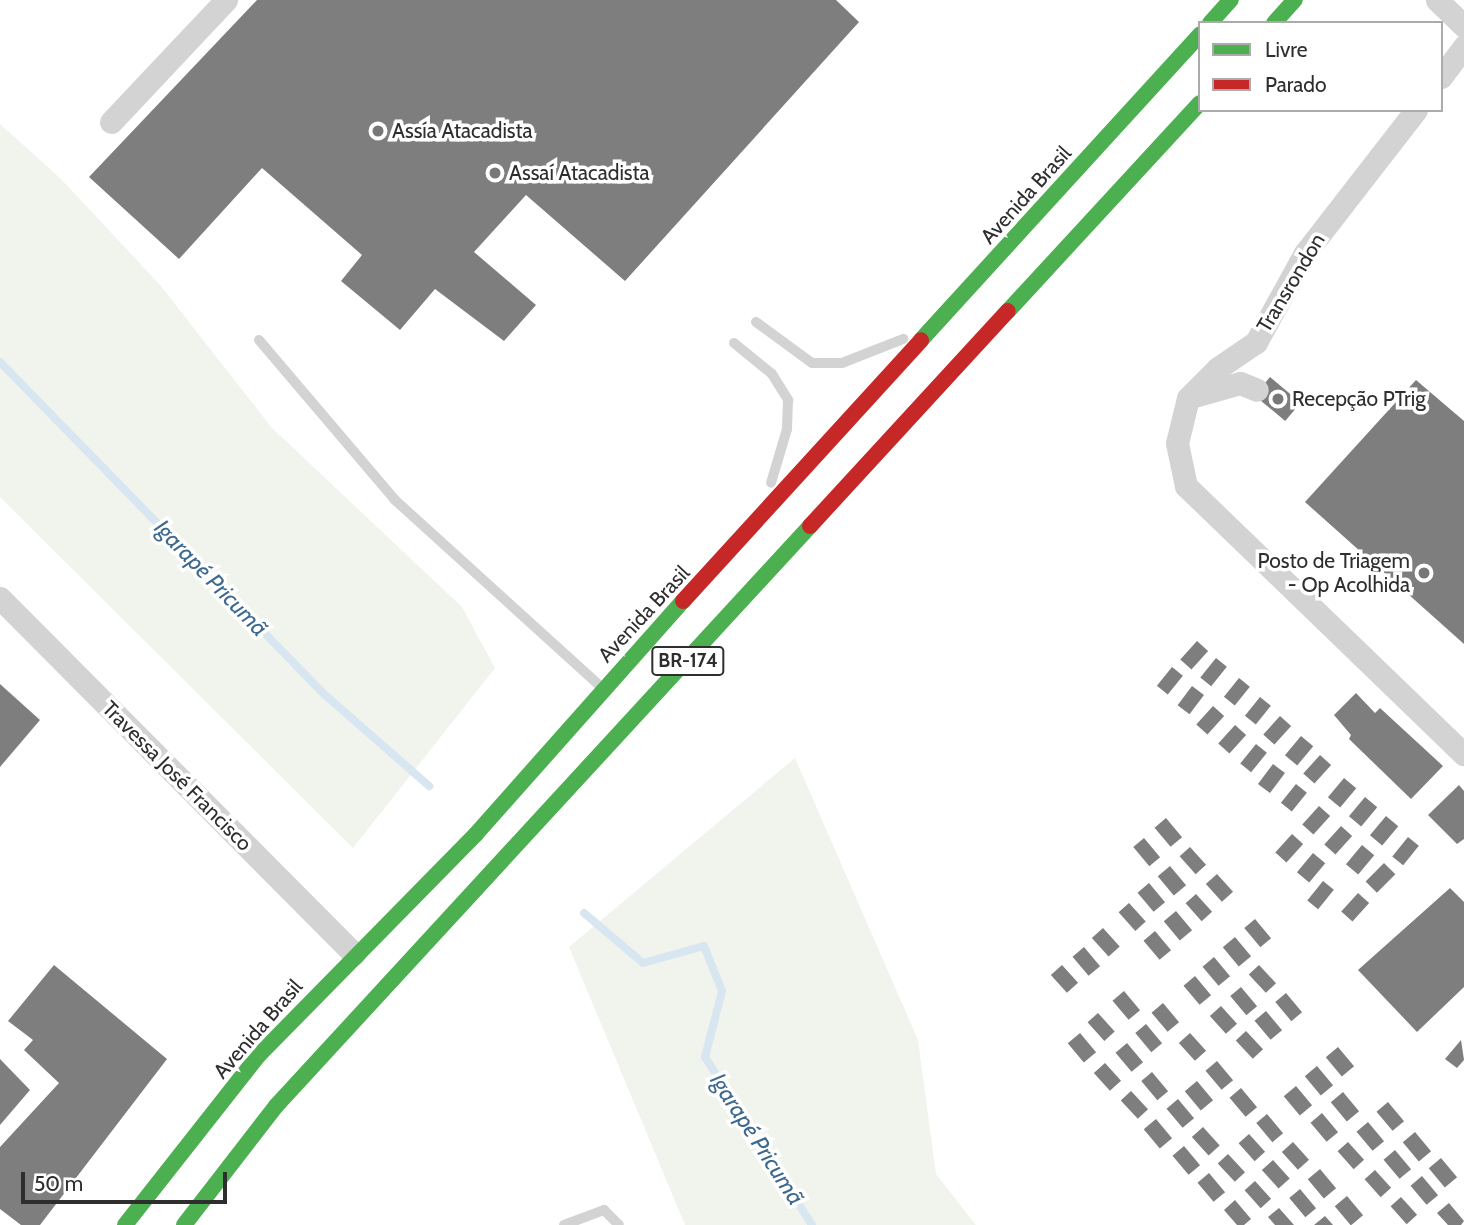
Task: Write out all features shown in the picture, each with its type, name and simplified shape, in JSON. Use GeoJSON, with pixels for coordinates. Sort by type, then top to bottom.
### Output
{"type":"FeatureCollection","features":[{"type":"Feature","properties":{"kind":"highway"},"geometry":{"type":"LineString","coordinates":[[1212,21],[1231,0]]}},
{"type":"Feature","properties":{"kind":"highway"},"geometry":{"type":"LineString","coordinates":[[1276,21],[1295,0]]}},
{"type":"Feature","properties":{"kind":"highway","name":"Avenida Brasil"},"geometry":{"type":"LineString","coordinates":[[125,1225],[258,1056],[354,954],[476,834],[604,689],[1198,36]]}},
{"type":"Feature","properties":{"kind":"highway","name":"BR-174"},"geometry":{"type":"LineString","coordinates":[[184,1225],[276,1106],[1198,105]]}},
{"type":"Feature","properties":{"kind":"street"},"geometry":{"type":"LineString","coordinates":[[111,122],[226,0]]}},
{"type":"Feature","properties":{"kind":"street"},"geometry":{"type":"LineString","coordinates":[[1437,0],[1464,26]]}},
{"type":"Feature","properties":{"kind":"street"},"geometry":{"type":"LineString","coordinates":[[1443,74],[1464,46]]}},
{"type":"Feature","properties":{"kind":"street","name":"Transrondon"},"geometry":{"type":"LineString","coordinates":[[1188,398],[1218,368],[1256,342],[1305,253],[1414,112]]}},
{"type":"Feature","properties":{"kind":"street"},"geometry":{"type":"LineString","coordinates":[[1257,390],[1240,383],[1188,398],[1177,443],[1186,486],[1464,754]]}},
{"type":"Feature","properties":{"kind":"street","name":"Travessa José Francisco"},"geometry":{"type":"LineString","coordinates":[[0,598],[354,954]]}},
{"type":"Feature","properties":{"kind":"lane"},"geometry":{"type":"LineString","coordinates":[[756,323],[812,363],[842,363],[894,344],[945,316]]}},
{"type":"Feature","properties":{"kind":"lane"},"geometry":{"type":"LineString","coordinates":[[258,340],[395,500],[604,689]]}},
{"type":"Feature","properties":{"kind":"lane"},"geometry":{"type":"LineString","coordinates":[[734,344],[772,374],[788,400],[787,429],[761,518]]}},
{"type":"Feature","properties":{"kind":"lane"},"geometry":{"type":"LineString","coordinates":[[564,1225],[604,1210],[618,1225]]}},
{"type":"Feature","properties":{"kind":"shaded area"},"geometry":{"type":"Polygon","coordinates":[[[0,124],[61,179],[160,285],[272,428],[462,607],[495,668],[353,848],[0,497],[0,124]]]}},
{"type":"Feature","properties":{"kind":"shaded area"},"geometry":{"type":"Polygon","coordinates":[[[795,758],[918,1040],[936,1174],[976,1225],[685,1225],[569,947],[795,758]]]}},
{"type":"Feature","properties":{"kind":"building","name":"Assaí Atacadista"},"geometry":{"type":"Polygon","coordinates":[[[257,0],[836,0],[859,22],[625,281],[526,195],[474,252],[536,305],[504,341],[435,289],[400,330],[341,281],[362,255],[262,168],[179,259],[89,177],[257,0]]]}},
{"type":"Feature","properties":{"kind":"building","name":"Recepção PTrig"},"geometry":{"type":"Polygon","coordinates":[[[1270,377],[1301,403],[1285,421],[1255,395],[1270,377]]]}},
{"type":"Feature","properties":{"kind":"building","name":"Posto de Triagem - Op Acolhida"},"geometry":{"type":"Polygon","coordinates":[[[1416,380],[1464,421],[1464,644],[1305,502],[1416,380]]]}},
{"type":"Feature","properties":{"kind":"building"},"geometry":{"type":"Polygon","coordinates":[[[1197,641],[1208,651],[1191,670],[1180,660],[1197,641]]]}},
{"type":"Feature","properties":{"kind":"building"},"geometry":{"type":"Polygon","coordinates":[[[1216,658],[1227,667],[1211,686],[1200,677],[1216,658]]]}},
{"type":"Feature","properties":{"kind":"building"},"geometry":{"type":"Polygon","coordinates":[[[1172,667],[1183,676],[1168,694],[1157,686],[1172,667]]]}},
{"type":"Feature","properties":{"kind":"building"},"geometry":{"type":"Polygon","coordinates":[[[1239,678],[1250,687],[1235,705],[1224,697],[1239,678]]]}},
{"type":"Feature","properties":{"kind":"building"},"geometry":{"type":"Polygon","coordinates":[[[0,684],[40,720],[0,767],[0,684]]]}},
{"type":"Feature","properties":{"kind":"building"},"geometry":{"type":"Polygon","coordinates":[[[1192,686],[1204,695],[1190,714],[1178,705],[1192,686]]]}},
{"type":"Feature","properties":{"kind":"building"},"geometry":{"type":"Polygon","coordinates":[[[1356,693],[1375,713],[1380,708],[1443,766],[1411,799],[1349,739],[1351,735],[1334,715],[1356,693]]]}},
{"type":"Feature","properties":{"kind":"building"},"geometry":{"type":"Polygon","coordinates":[[[1260,697],[1271,706],[1256,724],[1245,716],[1260,697]]]}},
{"type":"Feature","properties":{"kind":"building"},"geometry":{"type":"Polygon","coordinates":[[[1213,706],[1224,716],[1207,735],[1196,725],[1213,706]]]}},
{"type":"Feature","properties":{"kind":"building"},"geometry":{"type":"Polygon","coordinates":[[[1280,716],[1291,726],[1274,745],[1263,735],[1280,716]]]}},
{"type":"Feature","properties":{"kind":"building"},"geometry":{"type":"Polygon","coordinates":[[[1235,725],[1246,735],[1229,754],[1218,744],[1235,725]]]}},
{"type":"Feature","properties":{"kind":"building"},"geometry":{"type":"Polygon","coordinates":[[[1301,736],[1313,746],[1297,765],[1285,755],[1301,736]]]}},
{"type":"Feature","properties":{"kind":"building"},"geometry":{"type":"Polygon","coordinates":[[[1256,744],[1267,753],[1251,772],[1240,763],[1256,744]]]}},
{"type":"Feature","properties":{"kind":"building"},"geometry":{"type":"Polygon","coordinates":[[[1320,755],[1331,765],[1314,784],[1303,774],[1320,755]]]}},
{"type":"Feature","properties":{"kind":"building"},"geometry":{"type":"Polygon","coordinates":[[[1273,764],[1285,773],[1270,793],[1258,784],[1273,764]]]}},
{"type":"Feature","properties":{"kind":"building"},"geometry":{"type":"Polygon","coordinates":[[[1344,778],[1356,788],[1340,807],[1328,797],[1344,778]]]}},
{"type":"Feature","properties":{"kind":"building"},"geometry":{"type":"Polygon","coordinates":[[[1296,784],[1307,793],[1292,811],[1281,803],[1296,784]]]}},
{"type":"Feature","properties":{"kind":"building"},"geometry":{"type":"Polygon","coordinates":[[[1459,785],[1464,791],[1464,839],[1457,844],[1428,815],[1459,785]]]}},
{"type":"Feature","properties":{"kind":"building"},"geometry":{"type":"Polygon","coordinates":[[[1365,797],[1377,807],[1361,826],[1349,816],[1365,797]]]}},
{"type":"Feature","properties":{"kind":"building"},"geometry":{"type":"Polygon","coordinates":[[[1319,806],[1330,816],[1313,835],[1302,825],[1319,806]]]}},
{"type":"Feature","properties":{"kind":"building"},"geometry":{"type":"Polygon","coordinates":[[[1386,816],[1398,826],[1382,845],[1370,835],[1386,816]]]}},
{"type":"Feature","properties":{"kind":"building"},"geometry":{"type":"Polygon","coordinates":[[[1166,818],[1182,837],[1171,847],[1155,828],[1166,818]]]}},
{"type":"Feature","properties":{"kind":"building"},"geometry":{"type":"Polygon","coordinates":[[[1341,826],[1352,836],[1335,855],[1324,845],[1341,826]]]}},
{"type":"Feature","properties":{"kind":"building"},"geometry":{"type":"Polygon","coordinates":[[[1292,834],[1303,844],[1286,863],[1275,853],[1292,834]]]}},
{"type":"Feature","properties":{"kind":"building"},"geometry":{"type":"Polygon","coordinates":[[[1408,837],[1419,846],[1403,865],[1392,856],[1408,837]]]}},
{"type":"Feature","properties":{"kind":"building"},"geometry":{"type":"Polygon","coordinates":[[[1144,838],[1160,857],[1149,866],[1133,847],[1144,838]]]}},
{"type":"Feature","properties":{"kind":"building"},"geometry":{"type":"Polygon","coordinates":[[[1362,845],[1374,855],[1358,874],[1346,864],[1362,845]]]}},
{"type":"Feature","properties":{"kind":"building"},"geometry":{"type":"Polygon","coordinates":[[[1190,847],[1206,865],[1196,874],[1180,856],[1190,847]]]}},
{"type":"Feature","properties":{"kind":"building"},"geometry":{"type":"Polygon","coordinates":[[[1313,853],[1325,863],[1309,882],[1297,872],[1313,853]]]}},
{"type":"Feature","properties":{"kind":"building"},"geometry":{"type":"Polygon","coordinates":[[[1384,863],[1395,874],[1377,893],[1366,881],[1384,863]]]}},
{"type":"Feature","properties":{"kind":"building"},"geometry":{"type":"Polygon","coordinates":[[[1170,866],[1186,885],[1174,895],[1158,876],[1170,866]]]}},
{"type":"Feature","properties":{"kind":"building"},"geometry":{"type":"Polygon","coordinates":[[[1217,874],[1233,892],[1222,902],[1206,884],[1217,874]]]}},
{"type":"Feature","properties":{"kind":"building"},"geometry":{"type":"Polygon","coordinates":[[[1323,881],[1334,890],[1318,909],[1307,900],[1323,881]]]}},
{"type":"Feature","properties":{"kind":"building"},"geometry":{"type":"Polygon","coordinates":[[[1149,883],[1165,902],[1154,912],[1138,893],[1149,883]]]}},
{"type":"Feature","properties":{"kind":"building"},"geometry":{"type":"Polygon","coordinates":[[[1450,888],[1464,902],[1464,987],[1417,1032],[1358,970],[1450,888]]]}},
{"type":"Feature","properties":{"kind":"building"},"geometry":{"type":"Polygon","coordinates":[[[1358,893],[1369,903],[1352,922],[1341,912],[1358,893]]]}},
{"type":"Feature","properties":{"kind":"building"},"geometry":{"type":"Polygon","coordinates":[[[1196,894],[1212,912],[1202,921],[1186,903],[1196,894]]]}},
{"type":"Feature","properties":{"kind":"building"},"geometry":{"type":"Polygon","coordinates":[[[1129,903],[1146,922],[1135,931],[1119,912],[1129,903]]]}},
{"type":"Feature","properties":{"kind":"building"},"geometry":{"type":"Polygon","coordinates":[[[1176,911],[1192,930],[1180,940],[1164,921],[1176,911]]]}},
{"type":"Feature","properties":{"kind":"building"},"geometry":{"type":"Polygon","coordinates":[[[1255,919],[1271,938],[1260,947],[1244,928],[1255,919]]]}},
{"type":"Feature","properties":{"kind":"building"},"geometry":{"type":"Polygon","coordinates":[[[1103,928],[1120,947],[1109,957],[1092,938],[1103,928]]]}},
{"type":"Feature","properties":{"kind":"building"},"geometry":{"type":"Polygon","coordinates":[[[1155,931],[1171,950],[1160,960],[1144,941],[1155,931]]]}},
{"type":"Feature","properties":{"kind":"building"},"geometry":{"type":"Polygon","coordinates":[[[1235,937],[1251,956],[1239,966],[1223,947],[1235,937]]]}},
{"type":"Feature","properties":{"kind":"building"},"geometry":{"type":"Polygon","coordinates":[[[1084,947],[1100,966],[1089,976],[1073,957],[1084,947]]]}},
{"type":"Feature","properties":{"kind":"building"},"geometry":{"type":"Polygon","coordinates":[[[1214,957],[1230,976],[1219,986],[1203,967],[1214,957]]]}},
{"type":"Feature","properties":{"kind":"building"},"geometry":{"type":"Polygon","coordinates":[[[54,965],[167,1059],[40,1225],[21,1225],[0,1209],[0,1147],[59,1083],[24,1050],[33,1040],[8,1021],[54,965]]]}},
{"type":"Feature","properties":{"kind":"building"},"geometry":{"type":"Polygon","coordinates":[[[1062,965],[1078,983],[1067,993],[1051,975],[1062,965]]]}},
{"type":"Feature","properties":{"kind":"building"},"geometry":{"type":"Polygon","coordinates":[[[1259,965],[1276,983],[1266,993],[1249,975],[1259,965]]]}},
{"type":"Feature","properties":{"kind":"building"},"geometry":{"type":"Polygon","coordinates":[[[1195,976],[1211,995],[1200,1005],[1184,986],[1195,976]]]}},
{"type":"Feature","properties":{"kind":"building"},"geometry":{"type":"Polygon","coordinates":[[[1241,987],[1257,1006],[1246,1015],[1230,996],[1241,987]]]}},
{"type":"Feature","properties":{"kind":"building"},"geometry":{"type":"Polygon","coordinates":[[[1124,991],[1140,1010],[1129,1020],[1113,1001],[1124,991]]]}},
{"type":"Feature","properties":{"kind":"building"},"geometry":{"type":"Polygon","coordinates":[[[1286,993],[1302,1012],[1291,1021],[1275,1002],[1286,993]]]}},
{"type":"Feature","properties":{"kind":"building"},"geometry":{"type":"Polygon","coordinates":[[[1163,1003],[1179,1022],[1168,1032],[1152,1013],[1163,1003]]]}},
{"type":"Feature","properties":{"kind":"building"},"geometry":{"type":"Polygon","coordinates":[[[1221,1006],[1237,1024],[1226,1034],[1210,1016],[1221,1006]]]}},
{"type":"Feature","properties":{"kind":"building"},"geometry":{"type":"Polygon","coordinates":[[[1266,1011],[1282,1030],[1271,1040],[1255,1021],[1266,1011]]]}},
{"type":"Feature","properties":{"kind":"building"},"geometry":{"type":"Polygon","coordinates":[[[1098,1013],[1115,1032],[1104,1041],[1088,1022],[1098,1013]]]}},
{"type":"Feature","properties":{"kind":"building"},"geometry":{"type":"Polygon","coordinates":[[[1146,1024],[1162,1043],[1151,1052],[1135,1033],[1146,1024]]]}},
{"type":"Feature","properties":{"kind":"building"},"geometry":{"type":"Polygon","coordinates":[[[1246,1031],[1263,1049],[1253,1059],[1236,1041],[1246,1031]]]}},
{"type":"Feature","properties":{"kind":"building"},"geometry":{"type":"Polygon","coordinates":[[[1080,1033],[1096,1052],[1084,1062],[1068,1043],[1080,1033]]]}},
{"type":"Feature","properties":{"kind":"building"},"geometry":{"type":"Polygon","coordinates":[[[1190,1033],[1206,1051],[1195,1061],[1179,1043],[1190,1033]]]}},
{"type":"Feature","properties":{"kind":"building"},"geometry":{"type":"Polygon","coordinates":[[[1461,1040],[1464,1060],[1457,1068],[1445,1059],[1461,1040]]]}},
{"type":"Feature","properties":{"kind":"building"},"geometry":{"type":"Polygon","coordinates":[[[1127,1043],[1143,1062],[1132,1072],[1116,1053],[1127,1043]]]}},
{"type":"Feature","properties":{"kind":"building"},"geometry":{"type":"Polygon","coordinates":[[[1338,1047],[1354,1066],[1342,1076],[1326,1057],[1338,1047]]]}},
{"type":"Feature","properties":{"kind":"building"},"geometry":{"type":"Polygon","coordinates":[[[0,1059],[30,1090],[0,1125],[0,1059]]]}},
{"type":"Feature","properties":{"kind":"building"},"geometry":{"type":"Polygon","coordinates":[[[1217,1061],[1233,1080],[1222,1090],[1206,1071],[1217,1061]]]}},
{"type":"Feature","properties":{"kind":"building"},"geometry":{"type":"Polygon","coordinates":[[[1105,1063],[1121,1081],[1110,1091],[1094,1073],[1105,1063]]]}},
{"type":"Feature","properties":{"kind":"building"},"geometry":{"type":"Polygon","coordinates":[[[1317,1066],[1333,1085],[1321,1095],[1305,1076],[1317,1066]]]}},
{"type":"Feature","properties":{"kind":"building"},"geometry":{"type":"Polygon","coordinates":[[[1152,1072],[1168,1091],[1157,1100],[1141,1081],[1152,1072]]]}},
{"type":"Feature","properties":{"kind":"building"},"geometry":{"type":"Polygon","coordinates":[[[1197,1081],[1213,1100],[1201,1110],[1185,1091],[1197,1081]]]}},
{"type":"Feature","properties":{"kind":"building"},"geometry":{"type":"Polygon","coordinates":[[[1296,1086],[1312,1105],[1300,1115],[1284,1096],[1296,1086]]]}},
{"type":"Feature","properties":{"kind":"building"},"geometry":{"type":"Polygon","coordinates":[[[1241,1088],[1257,1107],[1246,1117],[1230,1098],[1241,1088]]]}},
{"type":"Feature","properties":{"kind":"building"},"geometry":{"type":"Polygon","coordinates":[[[1131,1091],[1148,1109],[1138,1119],[1121,1101],[1131,1091]]]}},
{"type":"Feature","properties":{"kind":"building"},"geometry":{"type":"Polygon","coordinates":[[[1343,1092],[1359,1111],[1347,1121],[1331,1102],[1343,1092]]]}},
{"type":"Feature","properties":{"kind":"building"},"geometry":{"type":"Polygon","coordinates":[[[1178,1099],[1194,1118],[1183,1128],[1167,1109],[1178,1099]]]}},
{"type":"Feature","properties":{"kind":"building"},"geometry":{"type":"Polygon","coordinates":[[[1388,1102],[1404,1121],[1393,1131],[1377,1112],[1388,1102]]]}},
{"type":"Feature","properties":{"kind":"building"},"geometry":{"type":"Polygon","coordinates":[[[1322,1113],[1338,1132],[1327,1142],[1311,1123],[1322,1113]]]}},
{"type":"Feature","properties":{"kind":"building"},"geometry":{"type":"Polygon","coordinates":[[[1267,1114],[1283,1133],[1272,1142],[1256,1123],[1267,1114]]]}},
{"type":"Feature","properties":{"kind":"building"},"geometry":{"type":"Polygon","coordinates":[[[1156,1119],[1172,1138],[1160,1148],[1144,1129],[1156,1119]]]}},
{"type":"Feature","properties":{"kind":"building"},"geometry":{"type":"Polygon","coordinates":[[[1368,1122],[1384,1141],[1373,1151],[1357,1132],[1368,1122]]]}},
{"type":"Feature","properties":{"kind":"building"},"geometry":{"type":"Polygon","coordinates":[[[1203,1127],[1220,1146],[1209,1156],[1192,1137],[1203,1127]]]}},
{"type":"Feature","properties":{"kind":"building"},"geometry":{"type":"Polygon","coordinates":[[[1415,1132],[1431,1151],[1419,1161],[1403,1142],[1415,1132]]]}},
{"type":"Feature","properties":{"kind":"building"},"geometry":{"type":"Polygon","coordinates":[[[1249,1134],[1265,1152],[1255,1161],[1239,1143],[1249,1134]]]}},
{"type":"Feature","properties":{"kind":"building"},"geometry":{"type":"Polygon","coordinates":[[[1293,1142],[1309,1160],[1298,1170],[1282,1152],[1293,1142]]]}},
{"type":"Feature","properties":{"kind":"building"},"geometry":{"type":"Polygon","coordinates":[[[1348,1142],[1364,1160],[1354,1169],[1338,1151],[1348,1142]]]}},
{"type":"Feature","properties":{"kind":"building"},"geometry":{"type":"Polygon","coordinates":[[[1184,1146],[1200,1165],[1189,1175],[1173,1156],[1184,1146]]]}},
{"type":"Feature","properties":{"kind":"building"},"geometry":{"type":"Polygon","coordinates":[[[1395,1150],[1411,1169],[1400,1179],[1384,1160],[1395,1150]]]}},
{"type":"Feature","properties":{"kind":"building"},"geometry":{"type":"Polygon","coordinates":[[[1228,1154],[1245,1172],[1235,1182],[1218,1164],[1228,1154]]]}},
{"type":"Feature","properties":{"kind":"building"},"geometry":{"type":"Polygon","coordinates":[[[1441,1158],[1457,1177],[1445,1187],[1429,1168],[1441,1158]]]}},
{"type":"Feature","properties":{"kind":"building"},"geometry":{"type":"Polygon","coordinates":[[[1273,1160],[1290,1179],[1279,1189],[1262,1170],[1273,1160]]]}},
{"type":"Feature","properties":{"kind":"building"},"geometry":{"type":"Polygon","coordinates":[[[1320,1169],[1336,1188],[1324,1198],[1308,1179],[1320,1169]]]}},
{"type":"Feature","properties":{"kind":"building"},"geometry":{"type":"Polygon","coordinates":[[[1375,1170],[1391,1188],[1381,1197],[1365,1179],[1375,1170]]]}},
{"type":"Feature","properties":{"kind":"building"},"geometry":{"type":"Polygon","coordinates":[[[1209,1173],[1225,1192],[1214,1202],[1198,1183],[1209,1173]]]}},
{"type":"Feature","properties":{"kind":"building"},"geometry":{"type":"Polygon","coordinates":[[[1422,1176],[1438,1195],[1427,1205],[1411,1186],[1422,1176]]]}},
{"type":"Feature","properties":{"kind":"building"},"geometry":{"type":"Polygon","coordinates":[[[1255,1181],[1271,1199],[1261,1208],[1245,1190],[1255,1181]]]}},
{"type":"Feature","properties":{"kind":"building"},"geometry":{"type":"Polygon","coordinates":[[[1300,1189],[1316,1208],[1305,1217],[1289,1198],[1300,1189]]]}},
{"type":"Feature","properties":{"kind":"building"},"geometry":{"type":"Polygon","coordinates":[[[1347,1196],[1363,1215],[1350,1225],[1335,1206],[1347,1196]]]}},
{"type":"Feature","properties":{"kind":"building"},"geometry":{"type":"Polygon","coordinates":[[[1401,1197],[1417,1215],[1407,1224],[1391,1206],[1401,1197]]]}},
{"type":"Feature","properties":{"kind":"building"},"geometry":{"type":"Polygon","coordinates":[[[1235,1200],[1251,1219],[1244,1225],[1237,1225],[1224,1210],[1235,1200]]]}},
{"type":"Feature","properties":{"kind":"building"},"geometry":{"type":"Polygon","coordinates":[[[1449,1203],[1464,1221],[1461,1225],[1448,1225],[1437,1213],[1449,1203]]]}},
{"type":"Feature","properties":{"kind":"building"},"geometry":{"type":"Polygon","coordinates":[[[1279,1208],[1294,1225],[1275,1225],[1268,1217],[1279,1208]]]}},
{"type":"Feature","properties":{"kind":"building"},"geometry":{"type":"Polygon","coordinates":[[[1325,1216],[1333,1225],[1314,1225],[1325,1216]]]}},
{"type":"Feature","properties":{"kind":"waterway","name":"Igarapé Pricumã"},"geometry":{"type":"LineString","coordinates":[[0,362],[324,694],[429,786]]}},
{"type":"Feature","properties":{"kind":"waterway","name":"Igarapé Pricumã"},"geometry":{"type":"LineString","coordinates":[[584,913],[643,963],[704,946],[722,991],[705,1057],[812,1225]]}},
{"type":"Feature","properties":{"kind":"traffic: fast"},"geometry":{"type":"LineString","coordinates":[[1212,21],[1231,0]]}},
{"type":"Feature","properties":{"kind":"traffic: fast"},"geometry":{"type":"LineString","coordinates":[[1276,21],[1295,0]]}},
{"type":"Feature","properties":{"kind":"traffic: fast"},"geometry":{"type":"LineString","coordinates":[[921,340],[1198,36]]}},
{"type":"Feature","properties":{"kind":"traffic: fast"},"geometry":{"type":"LineString","coordinates":[[1008,311],[1198,105]]}},
{"type":"Feature","properties":{"kind":"traffic: fast"},"geometry":{"type":"LineString","coordinates":[[184,1225],[276,1106],[810,526]]}},
{"type":"Feature","properties":{"kind":"traffic: fast"},"geometry":{"type":"LineString","coordinates":[[125,1225],[258,1056],[476,834],[683,601]]}},
{"type":"Feature","properties":{"kind":"traffic: jam"},"geometry":{"type":"LineString","coordinates":[[810,526],[1008,311]]}},
{"type":"Feature","properties":{"kind":"traffic: jam"},"geometry":{"type":"LineString","coordinates":[[683,601],[921,340]]}},
{"type":"Feature","properties":{"kind":"place","name":"Assía Atacadista"},"geometry":{"type":"Point","coordinates":[378,131]}},
{"type":"Feature","properties":{"kind":"place","name":"Assaí Atacadista"},"geometry":{"type":"Point","coordinates":[495,173]}},
{"type":"Feature","properties":{"kind":"place","name":"Recepção PTrig"},"geometry":{"type":"Point","coordinates":[1278,399]}},
{"type":"Feature","properties":{"kind":"place","name":"Posto de Triagem - Op Acolhida"},"geometry":{"type":"Point","coordinates":[1424,573]}}]}
